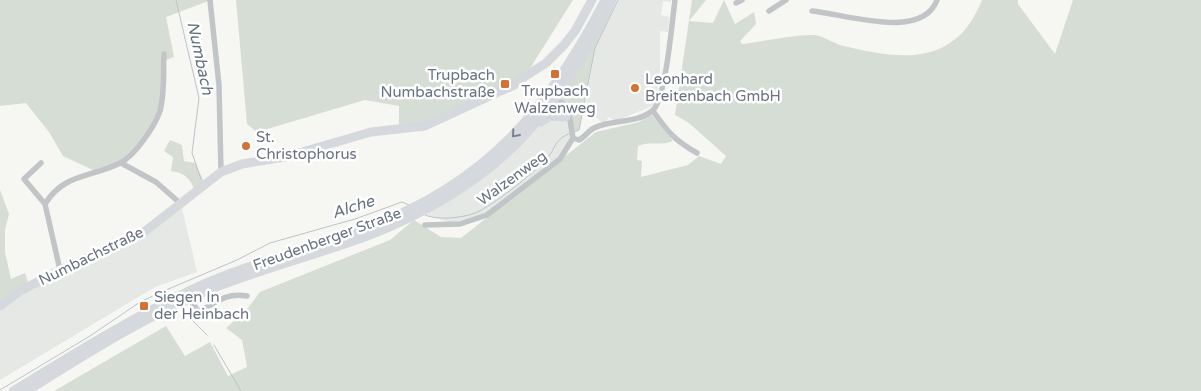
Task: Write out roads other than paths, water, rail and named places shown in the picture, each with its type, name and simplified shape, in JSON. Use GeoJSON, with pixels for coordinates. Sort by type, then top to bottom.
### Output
{"type":"FeatureCollection","features":[{"type":"Feature","properties":{"kind":"main road","name":"Numbachstraße"},"geometry":{"type":"LineString","coordinates":[[0,306],[20,291],[60,270],[135,237],[221,172],[242,164],[285,157],[371,132],[425,126],[450,116],[525,78],[546,63],[575,30],[592,0]]}},
{"type":"Feature","properties":{"kind":"main road","name":"Freudenberger Straße"},"geometry":{"type":"LineString","coordinates":[[27,391],[113,339],[189,299],[255,273],[369,235],[474,180],[532,130],[605,0]]}},
{"type":"Feature","properties":{"kind":"main road","name":"Freudenberger Straße"},"geometry":{"type":"LineString","coordinates":[[13,391],[148,312],[212,281],[417,210],[470,174],[512,137],[550,99],[590,45],[612,0]]}},
{"type":"Feature","properties":{"kind":"main road"},"geometry":{"type":"LineString","coordinates":[[532,130],[550,116],[568,118]]}},
{"type":"Feature","properties":{"kind":"street"},"geometry":{"type":"LineString","coordinates":[[210,0],[219,86],[221,172]]}},
{"type":"Feature","properties":{"kind":"street"},"geometry":{"type":"LineString","coordinates":[[675,0],[664,80],[660,99],[653,111],[663,127],[677,142],[697,153]]}},
{"type":"Feature","properties":{"kind":"street"},"geometry":{"type":"LineString","coordinates":[[769,11],[786,0]]}},
{"type":"Feature","properties":{"kind":"street"},"geometry":{"type":"LineString","coordinates":[[812,11],[894,23],[912,22],[928,15],[937,0]]}},
{"type":"Feature","properties":{"kind":"street"},"geometry":{"type":"LineString","coordinates":[[45,204],[52,192],[61,184],[122,163],[140,145],[159,112],[163,92],[164,54]]}},
{"type":"Feature","properties":{"kind":"street"},"geometry":{"type":"LineString","coordinates":[[550,99],[557,110],[568,118],[573,138]]}},
{"type":"Feature","properties":{"kind":"street","name":"Walzenweg"},"geometry":{"type":"LineString","coordinates":[[426,225],[460,224],[488,214],[560,158],[573,138],[579,140],[593,128],[639,117],[653,111]]}},
{"type":"Feature","properties":{"kind":"street"},"geometry":{"type":"LineString","coordinates":[[41,163],[24,179],[45,204],[60,270]]}},
{"type":"Feature","properties":{"kind":"street"},"geometry":{"type":"LineString","coordinates":[[122,163],[153,180],[181,204]]}},
{"type":"Feature","properties":{"kind":"street"},"geometry":{"type":"LineString","coordinates":[[189,299],[199,312],[223,298],[235,294],[247,296]]}},
{"type":"Feature","properties":{"kind":"waterway","name":"Numbach"},"geometry":{"type":"LineString","coordinates":[[176,0],[199,98],[192,153],[201,179]]}},
{"type":"Feature","properties":{"kind":"waterway","name":"Alche"},"geometry":{"type":"LineString","coordinates":[[574,132],[579,130],[595,48],[618,0]]}},
{"type":"Feature","properties":{"kind":"waterway","name":"Alche"},"geometry":{"type":"LineString","coordinates":[[423,214],[434,218],[449,218],[470,215],[483,209],[502,197],[531,173],[546,160],[558,141],[571,133]]}},
{"type":"Feature","properties":{"kind":"waterway","name":"Alche"},"geometry":{"type":"LineString","coordinates":[[0,390],[90,336],[140,302],[159,293],[237,260],[270,243],[355,219],[402,202],[409,205]]}},
{"type":"Feature","properties":{"kind":"waterway"},"geometry":{"type":"LineString","coordinates":[[185,313],[207,335]]}},
{"type":"Feature","properties":{"kind":"waterway"},"geometry":{"type":"LineString","coordinates":[[214,345],[241,391]]}},
{"type":"Feature","properties":{"kind":"place","name":"Trupbach Walzenweg"},"geometry":{"type":"Point","coordinates":[555,74]}},
{"type":"Feature","properties":{"kind":"place","name":"Trupbach Numbachstraße"},"geometry":{"type":"Point","coordinates":[505,84]}},
{"type":"Feature","properties":{"kind":"place","name":"Leonhard Breitenbach GmbH"},"geometry":{"type":"Point","coordinates":[635,88]}},
{"type":"Feature","properties":{"kind":"place","name":"St. Christophorus"},"geometry":{"type":"Point","coordinates":[246,146]}},
{"type":"Feature","properties":{"kind":"place","name":"Siegen In der Heinbach"},"geometry":{"type":"Point","coordinates":[144,306]}}]}
